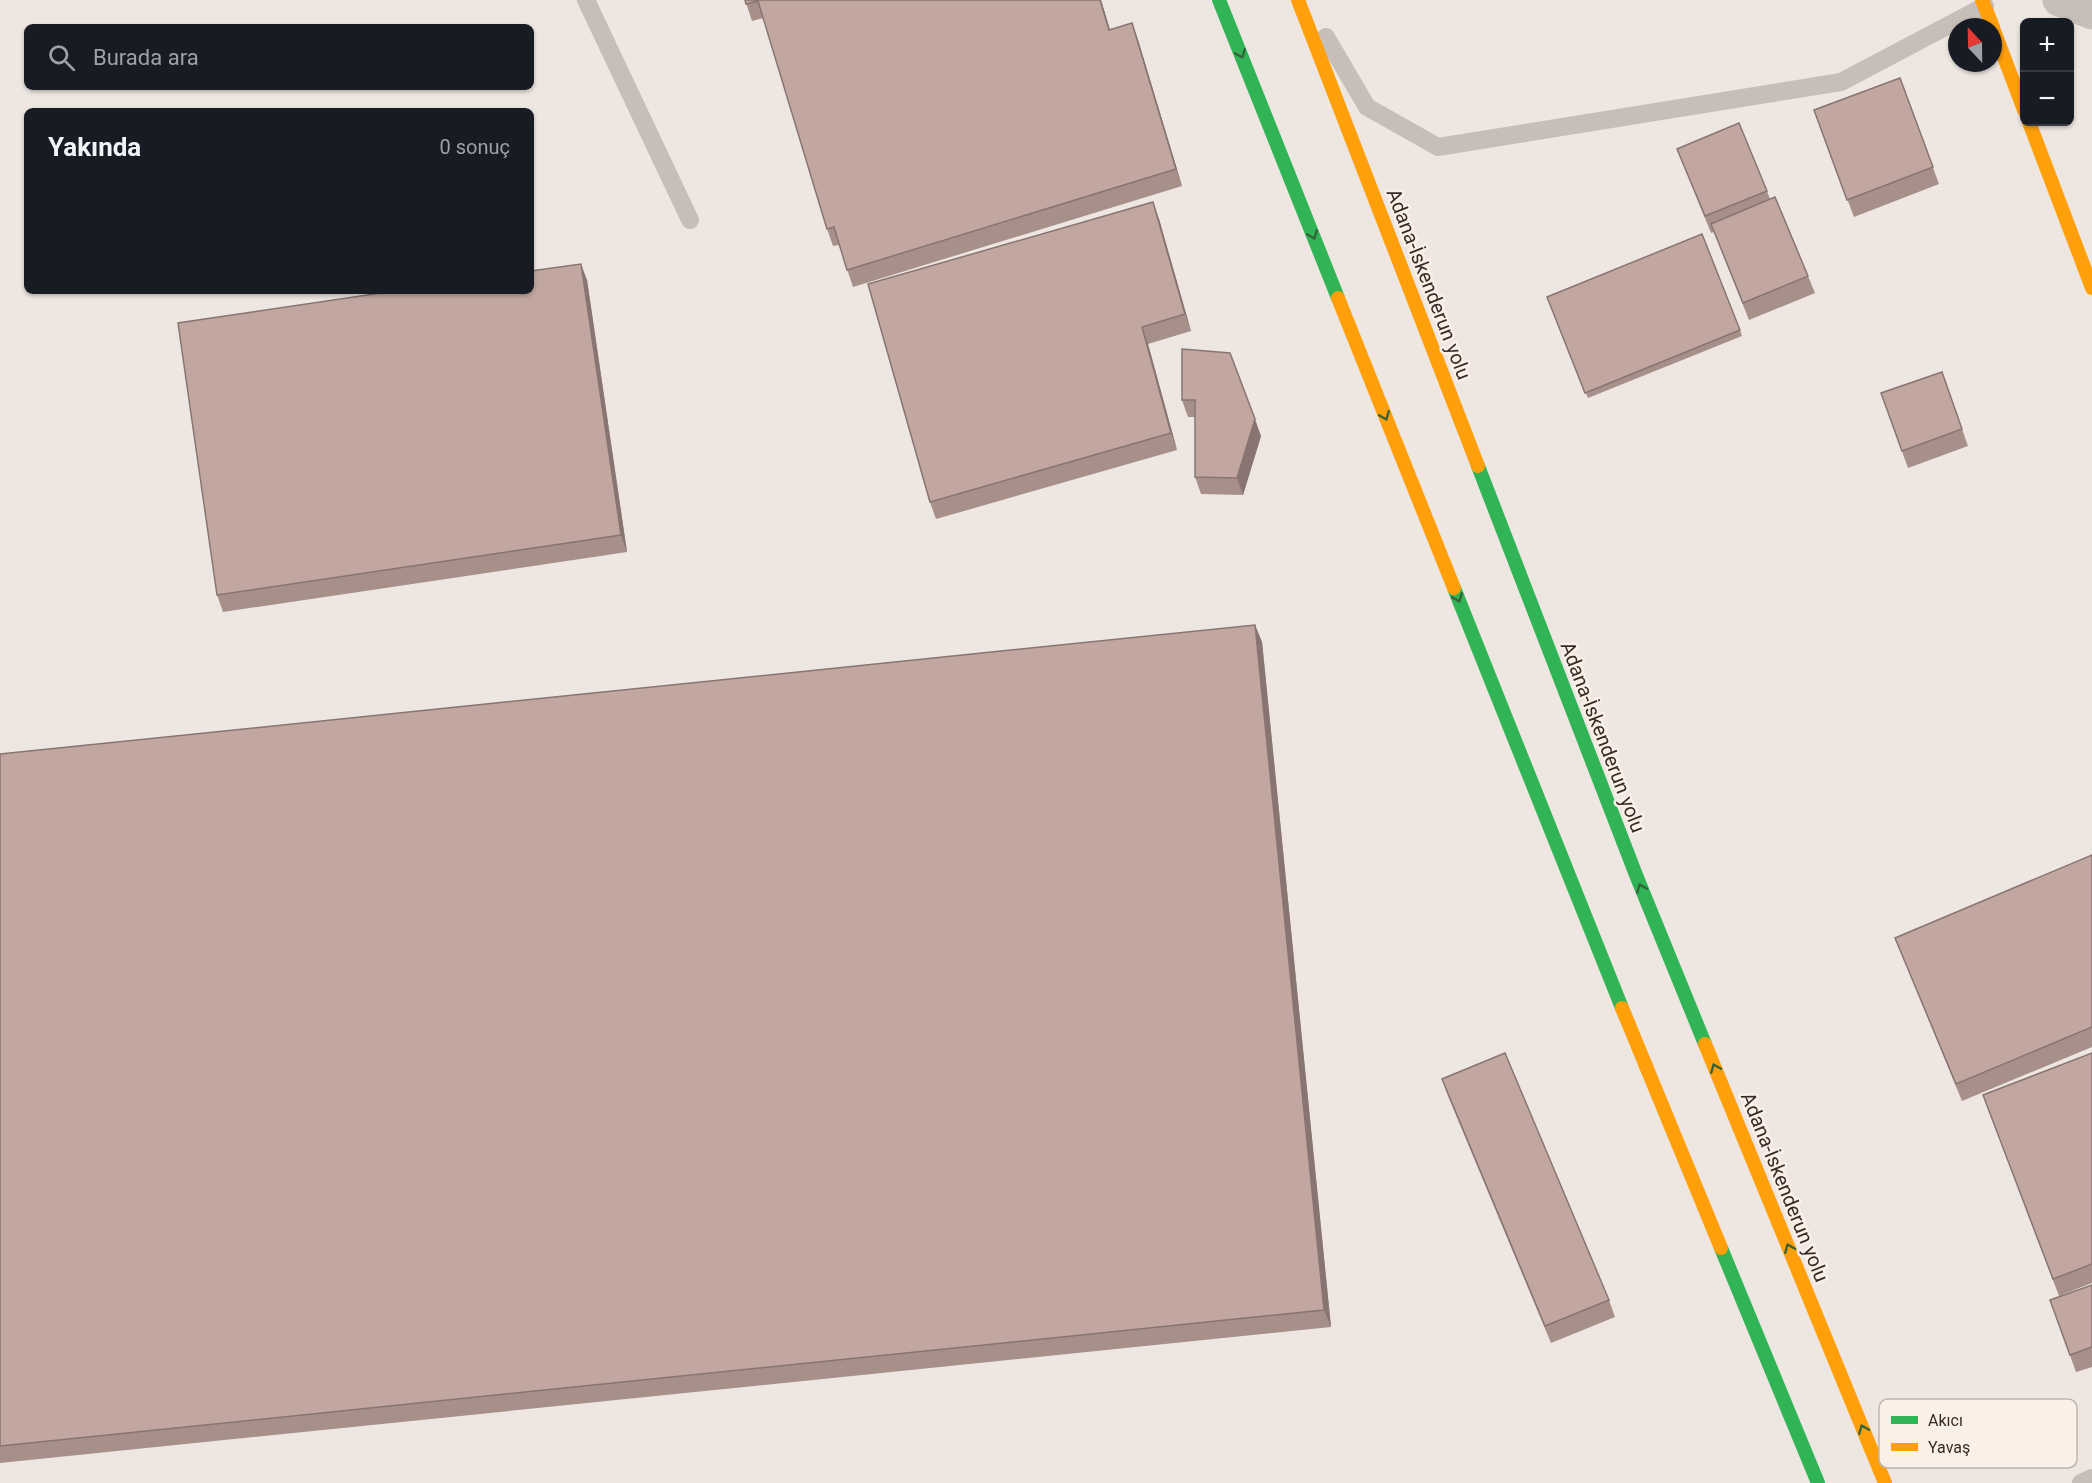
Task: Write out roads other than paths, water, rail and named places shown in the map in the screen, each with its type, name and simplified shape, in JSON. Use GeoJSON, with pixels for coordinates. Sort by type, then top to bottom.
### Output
{"type":"FeatureCollection","features":[{"type":"Feature","properties":{"kind":"main road"},"geometry":{"type":"LineString","coordinates":[[1219,0],[1580,904],[1818,1483]]}},
{"type":"Feature","properties":{"kind":"main road","name":"Adana-İskenderun yolu"},"geometry":{"type":"LineString","coordinates":[[1298,0],[1636,875],[1885,1483]]}},
{"type":"Feature","properties":{"kind":"main road"},"geometry":{"type":"LineString","coordinates":[[1991,12],[2020,96]]}},
{"type":"Feature","properties":{"kind":"main road"},"geometry":{"type":"LineString","coordinates":[[2031,126],[2092,288]]}},
{"type":"Feature","properties":{"kind":"street"},"geometry":{"type":"LineString","coordinates":[[2059,0],[2092,13]]}},
{"type":"Feature","properties":{"kind":"lane"},"geometry":{"type":"LineString","coordinates":[[586,0],[690,220]]}},
{"type":"Feature","properties":{"kind":"lane"},"geometry":{"type":"LineString","coordinates":[[1304,0],[1367,107],[1438,147],[1840,82],[1991,12]]}},
{"type":"Feature","properties":{"kind":"lane"},"geometry":{"type":"LineString","coordinates":[[2081,1483],[2092,1478]]}}]}
